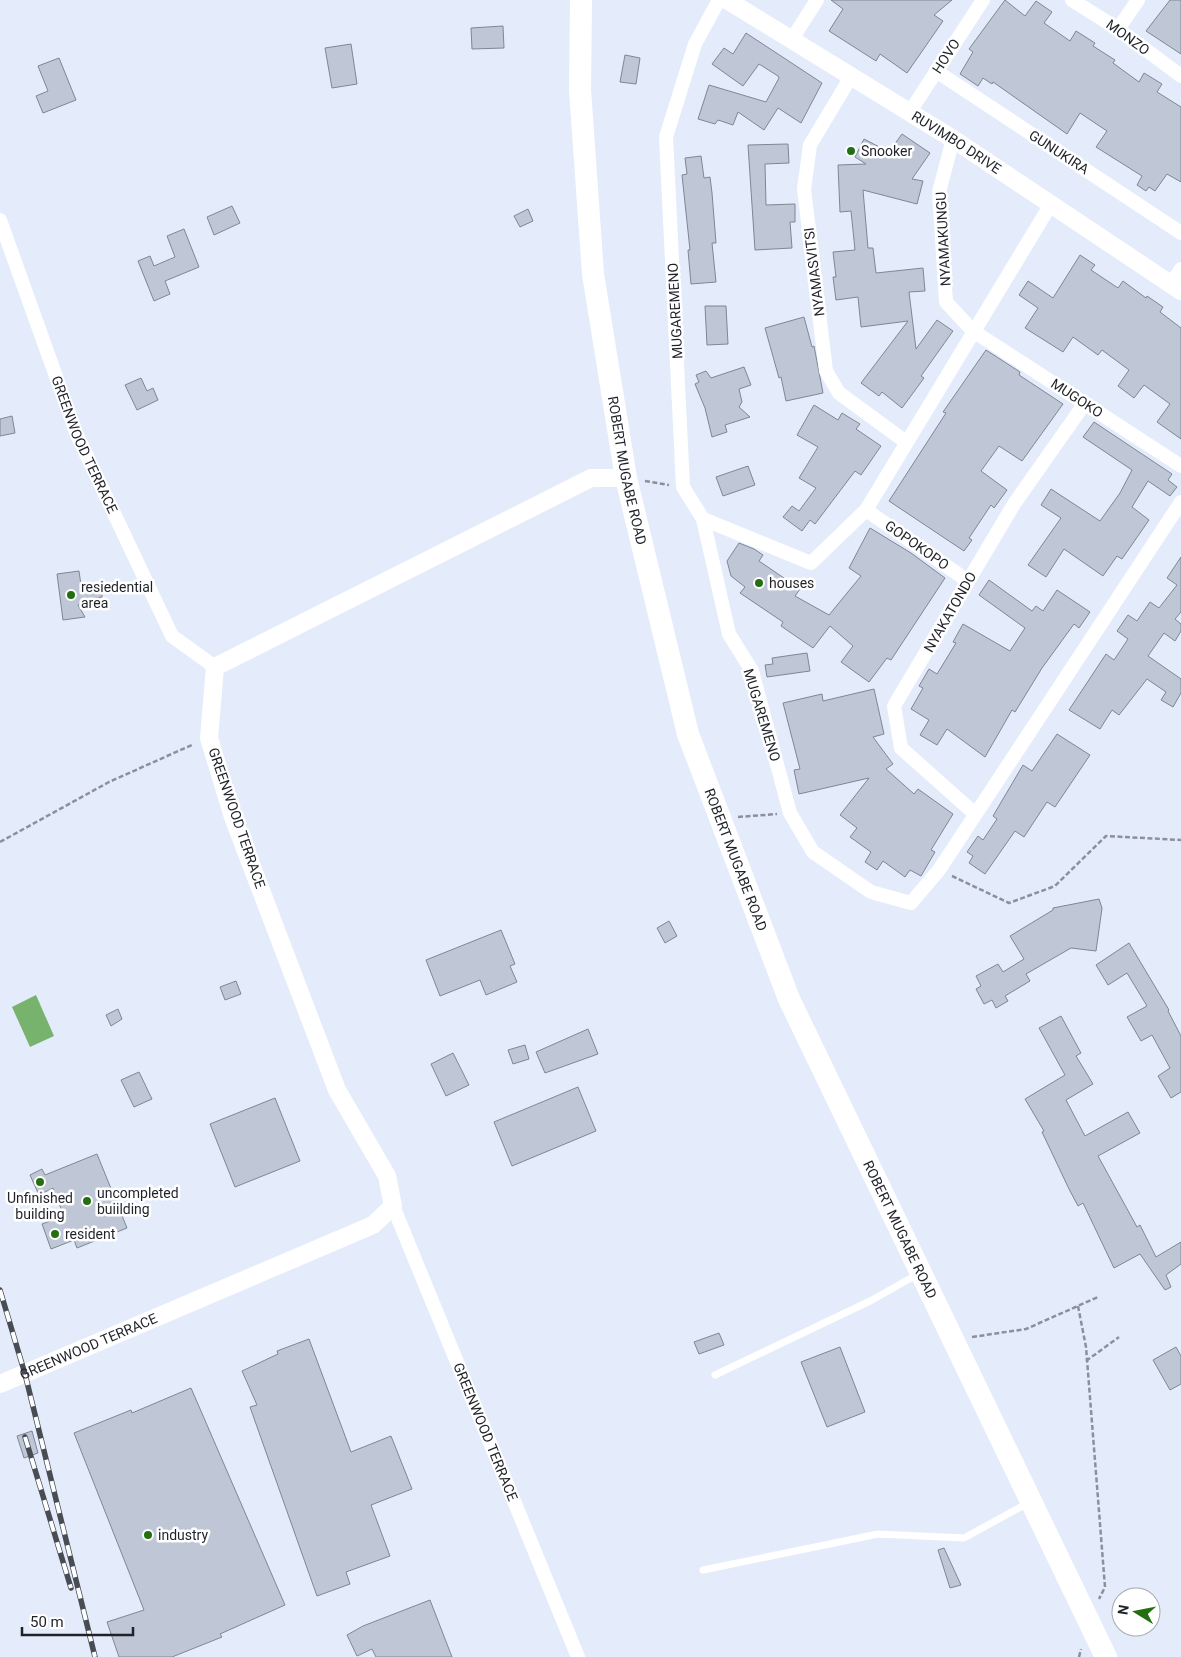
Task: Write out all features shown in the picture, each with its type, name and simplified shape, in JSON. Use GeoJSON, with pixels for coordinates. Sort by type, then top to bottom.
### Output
{"type":"FeatureCollection","features":[{"type":"Feature","properties":{"kind":"main road","name":"ROBERT MUGABE ROAD"},"geometry":{"type":"LineString","coordinates":[[581,0],[580,90],[593,274],[626,478],[688,734],[789,998],[1106,1657]]}},
{"type":"Feature","properties":{"kind":"street","name":"MUGAREMENO"},"geometry":{"type":"LineString","coordinates":[[719,0],[695,44],[666,137],[683,486],[703,519],[729,634],[752,671],[790,813],[813,852],[871,892],[911,903],[939,870],[974,813],[1181,502]]}},
{"type":"Feature","properties":{"kind":"street","name":"RUVIMBO DRIVE"},"geometry":{"type":"LineString","coordinates":[[727,0],[852,75],[1051,204],[1178,281]]}},
{"type":"Feature","properties":{"kind":"street"},"geometry":{"type":"LineString","coordinates":[[792,39],[817,0]]}},
{"type":"Feature","properties":{"kind":"street","name":"HOVO"},"geometry":{"type":"LineString","coordinates":[[909,113],[983,0]]}},
{"type":"Feature","properties":{"kind":"street","name":"MONZO"},"geometry":{"type":"LineString","coordinates":[[1072,0],[1118,29],[1181,76]]}},
{"type":"Feature","properties":{"kind":"street"},"geometry":{"type":"LineString","coordinates":[[1118,29],[1138,0]]}},
{"type":"Feature","properties":{"kind":"street","name":"GUNUKIRA"},"geometry":{"type":"LineString","coordinates":[[936,71],[1181,233]]}},
{"type":"Feature","properties":{"kind":"street","name":"NYAMASVITSI"},"geometry":{"type":"LineString","coordinates":[[852,75],[810,145],[804,189],[826,372],[839,393],[906,442]]}},
{"type":"Feature","properties":{"kind":"street","name":"NYAMAKUNGU"},"geometry":{"type":"LineString","coordinates":[[953,139],[939,192],[946,302],[973,331]]}},
{"type":"Feature","properties":{"kind":"street"},"geometry":{"type":"LineString","coordinates":[[703,519],[811,563],[866,510],[1051,204]]}},
{"type":"Feature","properties":{"kind":"street","name":"GREENWOOD TERRACE"},"geometry":{"type":"LineString","coordinates":[[0,220],[77,435],[172,636],[215,667],[209,738],[234,817],[337,1090],[386,1176],[393,1206],[578,1657]]}},
{"type":"Feature","properties":{"kind":"street","name":"MUGOKO"},"geometry":{"type":"LineString","coordinates":[[973,331],[1181,466]]}},
{"type":"Feature","properties":{"kind":"street","name":"NYAKATONDO"},"geometry":{"type":"LineString","coordinates":[[974,813],[901,748],[894,706],[1014,504],[1085,403]]}},
{"type":"Feature","properties":{"kind":"street"},"geometry":{"type":"LineString","coordinates":[[215,667],[591,478],[626,478]]}},
{"type":"Feature","properties":{"kind":"street","name":"GOPOKOPO"},"geometry":{"type":"LineString","coordinates":[[866,510],[968,581]]}},
{"type":"Feature","properties":{"kind":"street","name":"GREENWOOD TERRACE"},"geometry":{"type":"LineString","coordinates":[[0,1384],[373,1225],[393,1206]]}},
{"type":"Feature","properties":{"kind":"lane"},"geometry":{"type":"LineString","coordinates":[[715,1375],[872,1300],[921,1272]]}},
{"type":"Feature","properties":{"kind":"lane"},"geometry":{"type":"LineString","coordinates":[[703,1570],[878,1534],[964,1538],[1031,1502]]}},
{"type":"Feature","properties":{"kind":"path"},"geometry":{"type":"LineString","coordinates":[[626,478],[683,486]]}},
{"type":"Feature","properties":{"kind":"path"},"geometry":{"type":"LineString","coordinates":[[0,842],[109,782],[209,738]]}},
{"type":"Feature","properties":{"kind":"path"},"geometry":{"type":"LineString","coordinates":[[719,818],[790,813]]}},
{"type":"Feature","properties":{"kind":"path"},"geometry":{"type":"LineString","coordinates":[[939,870],[1009,903],[1054,886],[1106,836],[1181,840]]}},
{"type":"Feature","properties":{"kind":"path"},"geometry":{"type":"LineString","coordinates":[[953,1340],[1026,1329],[1098,1297]]}},
{"type":"Feature","properties":{"kind":"path"},"geometry":{"type":"LineString","coordinates":[[1078,1306],[1086,1361],[1105,1587],[1087,1620]]}},
{"type":"Feature","properties":{"kind":"path"},"geometry":{"type":"LineString","coordinates":[[1086,1361],[1119,1337]]}},
{"type":"Feature","properties":{"kind":"shaded area"},"geometry":{"type":"Polygon","coordinates":[[[36,995],[54,1036],[30,1047],[12,1007],[36,995]]]}},
{"type":"Feature","properties":{"kind":"building"},"geometry":{"type":"Polygon","coordinates":[[[831,0],[952,0],[934,15],[943,21],[907,73],[880,54],[876,61],[829,31],[843,9],[831,0]]]}},
{"type":"Feature","properties":{"kind":"building"},"geometry":{"type":"Polygon","coordinates":[[[1005,0],[1025,16],[1036,1],[1052,12],[1044,23],[1070,41],[1076,31],[1095,43],[1093,46],[1115,60],[1113,63],[1139,82],[1144,73],[1162,84],[1157,92],[1181,107],[1181,182],[1167,174],[1155,191],[1149,187],[1146,191],[1137,185],[1142,176],[1096,147],[1107,131],[1080,113],[1067,134],[993,82],[992,84],[983,78],[978,86],[960,74],[973,52],[969,49],[1005,0]]]}},
{"type":"Feature","properties":{"kind":"building"},"geometry":{"type":"Polygon","coordinates":[[[1170,0],[1181,0],[1181,54],[1146,31],[1170,0]]]}},
{"type":"Feature","properties":{"kind":"building"},"geometry":{"type":"Polygon","coordinates":[[[503,26],[504,48],[472,49],[471,28],[503,26]]]}},
{"type":"Feature","properties":{"kind":"building"},"geometry":{"type":"Polygon","coordinates":[[[746,33],[822,83],[801,123],[778,108],[764,130],[738,112],[733,125],[718,120],[715,124],[698,119],[709,85],[766,102],[779,78],[778,76],[759,64],[743,86],[712,64],[724,48],[733,54],[746,33]]]}},
{"type":"Feature","properties":{"kind":"building"},"geometry":{"type":"Polygon","coordinates":[[[351,44],[357,84],[332,88],[325,48],[351,44]]]}},
{"type":"Feature","properties":{"kind":"building"},"geometry":{"type":"Polygon","coordinates":[[[625,55],[640,58],[636,84],[620,82],[625,55]]]}},
{"type":"Feature","properties":{"kind":"building"},"geometry":{"type":"Polygon","coordinates":[[[59,58],[76,100],[43,113],[36,96],[48,91],[38,66],[59,58]]]}},
{"type":"Feature","properties":{"kind":"building"},"geometry":{"type":"Polygon","coordinates":[[[902,134],[930,153],[912,179],[923,181],[917,204],[863,190],[868,248],[873,248],[876,273],[923,268],[925,291],[909,292],[916,349],[937,320],[953,331],[921,376],[924,378],[902,408],[882,392],[879,396],[861,383],[908,321],[861,327],[858,297],[836,300],[833,277],[836,277],[833,252],[855,250],[851,211],[840,212],[838,165],[866,164],[855,157],[864,139],[889,152],[902,134]]]}},
{"type":"Feature","properties":{"kind":"building"},"geometry":{"type":"Polygon","coordinates":[[[788,144],[789,163],[765,164],[766,205],[795,204],[795,222],[790,222],[792,248],[755,250],[748,145],[788,144]]]}},
{"type":"Feature","properties":{"kind":"building"},"geometry":{"type":"Polygon","coordinates":[[[701,156],[704,178],[710,177],[712,193],[716,243],[712,243],[716,282],[691,284],[688,250],[690,250],[682,175],[687,174],[685,158],[701,156]]]}},
{"type":"Feature","properties":{"kind":"building"},"geometry":{"type":"Polygon","coordinates":[[[232,206],[240,223],[214,235],[207,217],[232,206]]]}},
{"type":"Feature","properties":{"kind":"building"},"geometry":{"type":"Polygon","coordinates":[[[528,209],[533,221],[520,227],[514,216],[528,209]]]}},
{"type":"Feature","properties":{"kind":"building"},"geometry":{"type":"Polygon","coordinates":[[[184,229],[199,267],[165,281],[170,294],[154,301],[138,261],[150,256],[154,266],[175,257],[167,236],[184,229]]]}},
{"type":"Feature","properties":{"kind":"building"},"geometry":{"type":"Polygon","coordinates":[[[1080,255],[1095,265],[1091,270],[1118,288],[1123,281],[1146,298],[1147,296],[1163,307],[1160,312],[1181,328],[1181,439],[1157,422],[1170,404],[1144,385],[1134,398],[1118,386],[1129,370],[1102,350],[1098,355],[1073,337],[1063,352],[1025,328],[1038,308],[1019,295],[1028,281],[1053,298],[1080,255]]]}},
{"type":"Feature","properties":{"kind":"building"},"geometry":{"type":"Polygon","coordinates":[[[705,306],[726,306],[728,344],[707,345],[705,306]]]}},
{"type":"Feature","properties":{"kind":"building"},"geometry":{"type":"Polygon","coordinates":[[[804,317],[812,347],[814,346],[823,393],[786,401],[781,377],[779,378],[765,328],[804,317]]]}},
{"type":"Feature","properties":{"kind":"building"},"geometry":{"type":"Polygon","coordinates":[[[986,350],[1020,372],[1019,375],[1063,404],[1022,461],[999,446],[981,471],[1007,490],[994,508],[991,505],[969,538],[972,540],[964,551],[889,501],[946,413],[943,412],[986,350]]]}},
{"type":"Feature","properties":{"kind":"building"},"geometry":{"type":"Polygon","coordinates":[[[744,367],[751,385],[739,389],[742,402],[739,407],[750,417],[725,425],[727,432],[712,437],[705,408],[695,384],[699,382],[696,375],[706,371],[711,378],[744,367]]]}},
{"type":"Feature","properties":{"kind":"building"},"geometry":{"type":"Polygon","coordinates":[[[141,378],[147,391],[153,388],[158,400],[137,410],[125,385],[141,378]]]}},
{"type":"Feature","properties":{"kind":"building"},"geometry":{"type":"Polygon","coordinates":[[[814,405],[838,420],[842,413],[860,424],[856,429],[881,446],[861,475],[855,471],[815,524],[810,520],[802,531],[783,517],[792,506],[799,511],[816,488],[799,478],[818,447],[797,435],[814,405]]]}},
{"type":"Feature","properties":{"kind":"building"},"geometry":{"type":"Polygon","coordinates":[[[12,416],[15,433],[0,436],[0,419],[12,416]]]}},
{"type":"Feature","properties":{"kind":"building"},"geometry":{"type":"Polygon","coordinates":[[[1094,422],[1172,474],[1168,480],[1177,487],[1170,496],[1148,481],[1132,507],[1149,520],[1122,559],[1117,556],[1103,576],[1064,549],[1046,577],[1028,565],[1061,518],[1041,505],[1051,489],[1100,521],[1120,493],[1132,470],[1083,437],[1094,422]]]}},
{"type":"Feature","properties":{"kind":"building"},"geometry":{"type":"Polygon","coordinates":[[[748,466],[755,485],[723,496],[716,477],[748,466]]]}},
{"type":"Feature","properties":{"kind":"building"},"geometry":{"type":"Polygon","coordinates":[[[870,528],[911,553],[945,578],[891,660],[887,658],[869,682],[841,662],[853,646],[830,626],[813,648],[781,626],[783,622],[740,593],[745,587],[731,576],[727,561],[739,543],[754,549],[763,555],[759,561],[800,589],[795,596],[829,615],[861,576],[849,568],[870,528]]]}},
{"type":"Feature","properties":{"kind":"building"},"geometry":{"type":"Polygon","coordinates":[[[1181,557],[1181,612],[1175,619],[1181,624],[1181,631],[1175,641],[1164,633],[1148,656],[1181,679],[1181,693],[1173,707],[1161,700],[1166,692],[1147,679],[1119,715],[1112,710],[1100,729],[1069,710],[1106,654],[1114,660],[1128,639],[1117,631],[1128,615],[1137,621],[1150,602],[1159,608],[1177,585],[1167,578],[1181,557]]]}},
{"type":"Feature","properties":{"kind":"building","name":"resiedential area"},"geometry":{"type":"Polygon","coordinates":[[[79,571],[81,585],[102,585],[102,597],[96,598],[96,605],[78,605],[85,617],[63,620],[57,574],[79,571]]]}},
{"type":"Feature","properties":{"kind":"building"},"geometry":{"type":"Polygon","coordinates":[[[989,580],[1032,611],[1036,606],[1043,611],[1057,590],[1090,612],[1079,628],[1074,624],[1042,668],[1015,712],[1012,710],[985,757],[947,729],[937,745],[920,735],[929,720],[911,709],[923,688],[919,686],[929,669],[937,674],[956,643],[953,642],[963,624],[1010,651],[1025,628],[979,595],[989,580]]]}},
{"type":"Feature","properties":{"kind":"building"},"geometry":{"type":"Polygon","coordinates":[[[807,653],[810,671],[767,677],[765,665],[773,664],[772,658],[807,653]]]}},
{"type":"Feature","properties":{"kind":"building"},"geometry":{"type":"Polygon","coordinates":[[[874,689],[884,734],[873,737],[893,764],[886,769],[914,794],[918,789],[953,814],[931,850],[935,852],[921,876],[910,870],[905,877],[883,861],[877,870],[865,862],[871,852],[850,837],[857,828],[840,815],[869,778],[799,794],[794,770],[800,769],[783,703],[822,694],[823,701],[874,689]]]}},
{"type":"Feature","properties":{"kind":"building"},"geometry":{"type":"Polygon","coordinates":[[[1057,734],[1090,755],[1055,807],[1047,802],[1024,837],[1015,831],[985,874],[969,863],[973,856],[967,852],[978,836],[983,840],[997,819],[993,816],[1023,765],[1032,771],[1057,734]]]}},
{"type":"Feature","properties":{"kind":"building"},"geometry":{"type":"Polygon","coordinates":[[[1099,899],[1102,908],[1096,951],[1071,948],[1026,974],[1030,981],[1005,996],[1008,1001],[996,1008],[992,1000],[984,1004],[976,989],[981,986],[976,976],[998,964],[1003,972],[1024,959],[1010,936],[1053,910],[1053,908],[1099,899]]]}},
{"type":"Feature","properties":{"kind":"building"},"geometry":{"type":"Polygon","coordinates":[[[669,921],[677,936],[665,943],[657,928],[669,921]]]}},
{"type":"Feature","properties":{"kind":"building"},"geometry":{"type":"Polygon","coordinates":[[[501,930],[515,964],[510,966],[517,982],[486,995],[480,980],[440,996],[426,960],[501,930]]]}},
{"type":"Feature","properties":{"kind":"building"},"geometry":{"type":"Polygon","coordinates":[[[1129,943],[1169,1010],[1181,1036],[1181,1092],[1171,1098],[1158,1076],[1170,1068],[1152,1035],[1141,1041],[1127,1017],[1147,1006],[1127,973],[1108,985],[1096,965],[1129,943]]]}},
{"type":"Feature","properties":{"kind":"building"},"geometry":{"type":"Polygon","coordinates":[[[236,981],[241,994],[225,1000],[220,987],[236,981]]]}},
{"type":"Feature","properties":{"kind":"building"},"geometry":{"type":"Polygon","coordinates":[[[118,1009],[122,1019],[111,1026],[106,1015],[118,1009]]]}},
{"type":"Feature","properties":{"kind":"building"},"geometry":{"type":"Polygon","coordinates":[[[1061,1016],[1081,1053],[1076,1056],[1093,1084],[1066,1100],[1085,1136],[1128,1112],[1140,1133],[1098,1156],[1137,1227],[1140,1225],[1156,1257],[1181,1242],[1181,1264],[1166,1275],[1171,1287],[1165,1290],[1140,1254],[1114,1268],[1083,1203],[1078,1206],[1069,1189],[1042,1132],[1044,1131],[1025,1099],[1065,1075],[1039,1028],[1061,1016]]]}},
{"type":"Feature","properties":{"kind":"building"},"geometry":{"type":"Polygon","coordinates":[[[588,1029],[598,1054],[545,1073],[536,1052],[588,1029]]]}},
{"type":"Feature","properties":{"kind":"building"},"geometry":{"type":"Polygon","coordinates":[[[525,1045],[529,1059],[513,1064],[508,1050],[525,1045]]]}},
{"type":"Feature","properties":{"kind":"building"},"geometry":{"type":"Polygon","coordinates":[[[453,1053],[469,1085],[446,1096],[431,1064],[453,1053]]]}},
{"type":"Feature","properties":{"kind":"building"},"geometry":{"type":"Polygon","coordinates":[[[139,1072],[152,1099],[134,1107],[121,1080],[139,1072]]]}},
{"type":"Feature","properties":{"kind":"building"},"geometry":{"type":"Polygon","coordinates":[[[578,1087],[596,1131],[512,1166],[494,1122],[578,1087]]]}},
{"type":"Feature","properties":{"kind":"building"},"geometry":{"type":"Polygon","coordinates":[[[275,1098],[300,1161],[235,1187],[210,1124],[275,1098]]]}},
{"type":"Feature","properties":{"kind":"building","name":"uncompleted buiilding"},"geometry":{"type":"Polygon","coordinates":[[[97,1154],[127,1228],[77,1248],[74,1240],[51,1249],[42,1224],[64,1216],[53,1188],[39,1195],[30,1175],[42,1169],[45,1175],[97,1154]]]}},
{"type":"Feature","properties":{"kind":"building"},"geometry":{"type":"Polygon","coordinates":[[[719,1333],[724,1345],[699,1354],[694,1342],[719,1333]]]}},
{"type":"Feature","properties":{"kind":"building"},"geometry":{"type":"Polygon","coordinates":[[[309,1339],[351,1452],[391,1436],[412,1489],[371,1505],[390,1556],[346,1572],[350,1584],[317,1596],[250,1407],[257,1405],[242,1371],[278,1354],[277,1351],[309,1339]]]}},
{"type":"Feature","properties":{"kind":"building"},"geometry":{"type":"Polygon","coordinates":[[[840,1347],[865,1412],[827,1427],[801,1362],[840,1347]]]}},
{"type":"Feature","properties":{"kind":"building"},"geometry":{"type":"Polygon","coordinates":[[[1176,1347],[1181,1356],[1181,1384],[1170,1390],[1153,1360],[1176,1347]]]}},
{"type":"Feature","properties":{"kind":"building"},"geometry":{"type":"Polygon","coordinates":[[[191,1388],[285,1605],[220,1634],[222,1637],[172,1657],[119,1657],[107,1622],[144,1610],[74,1433],[131,1410],[132,1413],[191,1388]]]}},
{"type":"Feature","properties":{"kind":"building"},"geometry":{"type":"Polygon","coordinates":[[[32,1431],[38,1453],[24,1458],[17,1436],[32,1431]]]}},
{"type":"Feature","properties":{"kind":"building"},"geometry":{"type":"Polygon","coordinates":[[[944,1548],[961,1585],[950,1588],[938,1550],[944,1548]]]}},
{"type":"Feature","properties":{"kind":"building"},"geometry":{"type":"Polygon","coordinates":[[[430,1600],[452,1657],[376,1657],[372,1649],[357,1656],[347,1635],[363,1626],[430,1600]]]}},
{"type":"Feature","properties":{"kind":"railway"},"geometry":{"type":"LineString","coordinates":[[0,1290],[25,1374],[95,1657]]}},
{"type":"Feature","properties":{"kind":"railway"},"geometry":{"type":"LineString","coordinates":[[25,1437],[71,1588]]}},
{"type":"Feature","properties":{"kind":"place","name":"Snooker"},"geometry":{"type":"Point","coordinates":[851,151]}},
{"type":"Feature","properties":{"kind":"place","name":"houses"},"geometry":{"type":"Point","coordinates":[759,583]}},
{"type":"Feature","properties":{"kind":"place","name":"resiedential area"},"geometry":{"type":"Point","coordinates":[71,595]}},
{"type":"Feature","properties":{"kind":"place","name":"Unfinished building"},"geometry":{"type":"Point","coordinates":[40,1182]}},
{"type":"Feature","properties":{"kind":"place","name":"uncompleted buiilding"},"geometry":{"type":"Point","coordinates":[87,1201]}},
{"type":"Feature","properties":{"kind":"place","name":"resident"},"geometry":{"type":"Point","coordinates":[55,1234]}},
{"type":"Feature","properties":{"kind":"place","name":"industry"},"geometry":{"type":"Point","coordinates":[148,1535]}}]}
